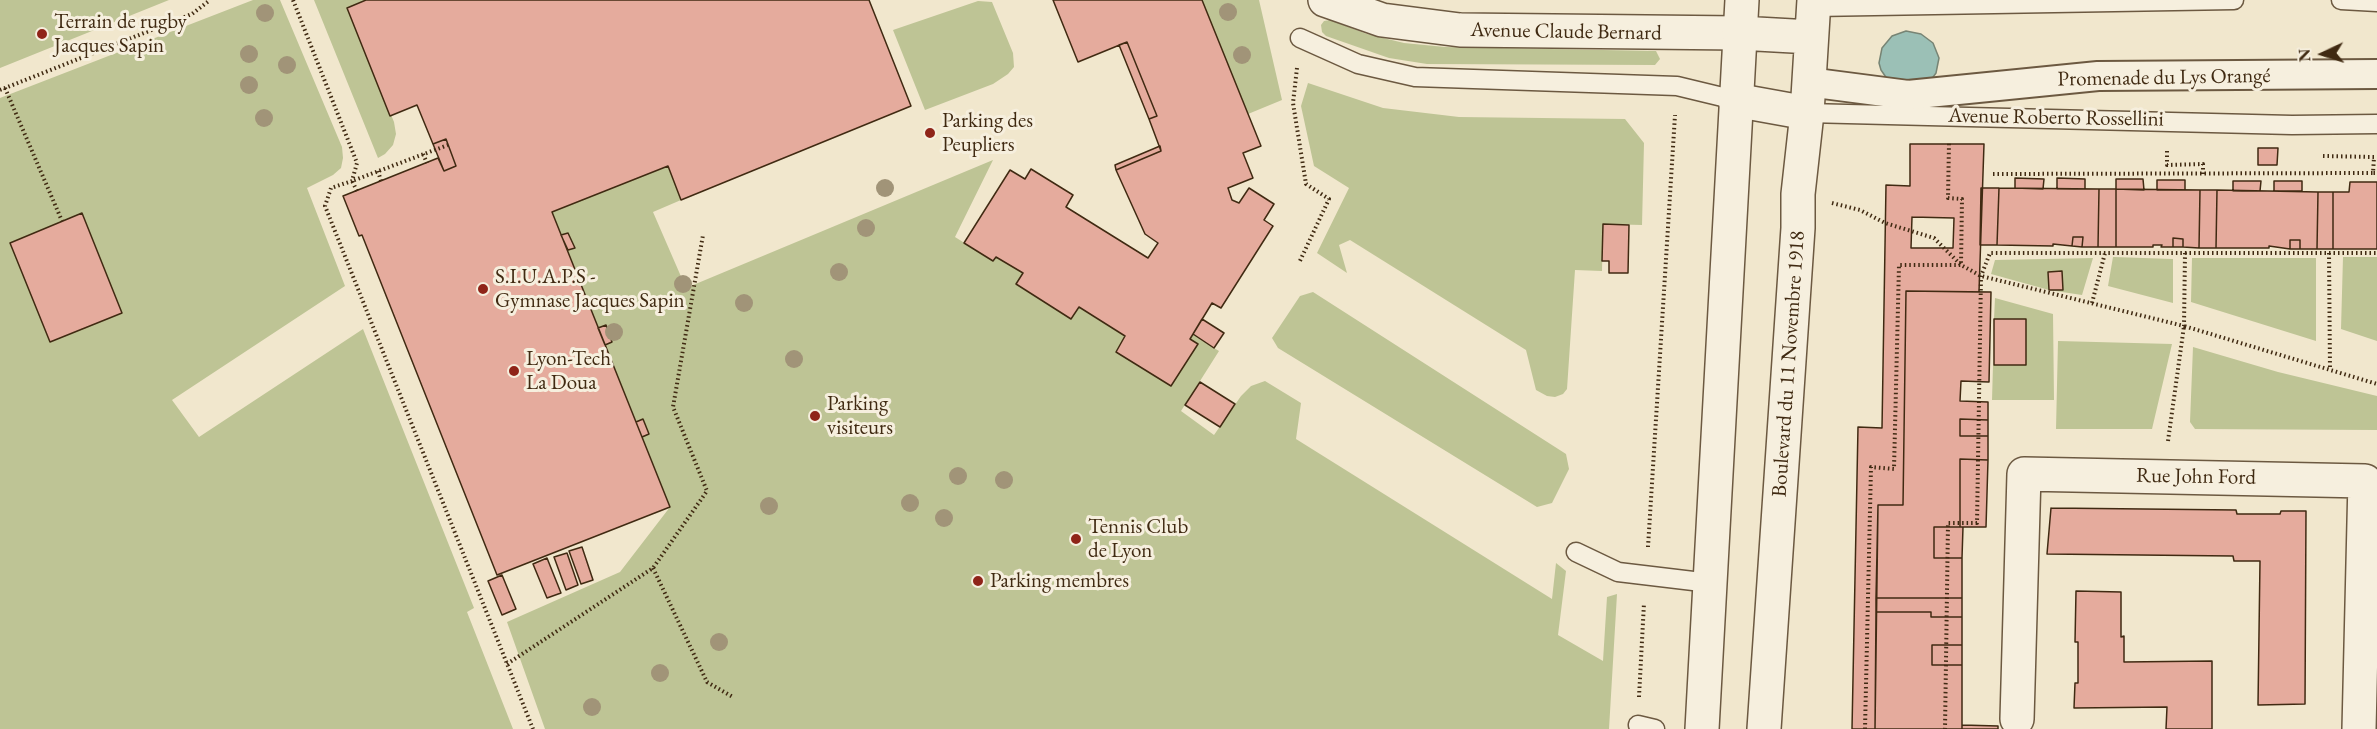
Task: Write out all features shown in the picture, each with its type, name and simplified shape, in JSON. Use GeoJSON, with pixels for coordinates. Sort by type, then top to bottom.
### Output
{"type":"FeatureCollection","features":[{"type":"Feature","properties":{"kind":"street","name":"Avenue Claude Bernard"},"geometry":{"type":"LineString","coordinates":[[1324,0],[1382,20],[1460,30],[1739,33],[1813,15]]}},
{"type":"Feature","properties":{"kind":"street"},"geometry":{"type":"LineString","coordinates":[[1702,729],[1742,0]]}},
{"type":"Feature","properties":{"kind":"street","name":"Boulevard du 11 Novembre 1918"},"geometry":{"type":"LineString","coordinates":[[1764,729],[1798,228],[1798,194],[1813,15]]}},
{"type":"Feature","properties":{"kind":"street","name":"Promenade du Lys Orangé"},"geometry":{"type":"LineString","coordinates":[[1807,97],[1908,95],[2098,76],[2377,74]]}},
{"type":"Feature","properties":{"kind":"street","name":"Avenue Roberto Rossellini"},"geometry":{"type":"LineString","coordinates":[[1735,100],[1807,97]]}},
{"type":"Feature","properties":{"kind":"street","name":"Rue John Ford"},"geometry":{"type":"LineString","coordinates":[[2017,718],[2024,474],[2365,481],[2370,561],[2369,648],[2359,729]]}},
{"type":"Feature","properties":{"kind":"lane"},"geometry":{"type":"LineString","coordinates":[[1813,15],[2234,0]]}},
{"type":"Feature","properties":{"kind":"lane"},"geometry":{"type":"LineString","coordinates":[[2341,0],[2377,2]]}},
{"type":"Feature","properties":{"kind":"lane"},"geometry":{"type":"LineString","coordinates":[[1300,38],[1358,64],[1415,77],[1677,86],[1735,100]]}},
{"type":"Feature","properties":{"kind":"lane","name":"Avenue Roberto Rossellini"},"geometry":{"type":"LineString","coordinates":[[1807,97],[1949,116],[2292,125],[2377,124]]}},
{"type":"Feature","properties":{"kind":"lane"},"geometry":{"type":"LineString","coordinates":[[1576,552],[1618,572],[1710,583]]}},
{"type":"Feature","properties":{"kind":"path"},"geometry":{"type":"LineString","coordinates":[[62,221],[3,89],[192,14],[210,0]]}},
{"type":"Feature","properties":{"kind":"path"},"geometry":{"type":"LineString","coordinates":[[293,0],[357,163],[352,181],[357,190]]}},
{"type":"Feature","properties":{"kind":"path"},"geometry":{"type":"LineString","coordinates":[[1299,263],[1329,199],[1306,184],[1293,103],[1300,38]]}},
{"type":"Feature","properties":{"kind":"path"},"geometry":{"type":"LineString","coordinates":[[1646,727],[1646,575],[1677,86]]}},
{"type":"Feature","properties":{"kind":"path"},"geometry":{"type":"LineString","coordinates":[[1949,116],[1948,198],[1962,199],[1961,265]]}},
{"type":"Feature","properties":{"kind":"path"},"geometry":{"type":"LineString","coordinates":[[448,145],[331,188],[325,206],[533,729]]}},
{"type":"Feature","properties":{"kind":"path"},"geometry":{"type":"LineString","coordinates":[[423,154],[427,163]]}},
{"type":"Feature","properties":{"kind":"path"},"geometry":{"type":"LineString","coordinates":[[1993,174],[2375,173],[2374,157],[2315,156]]}},
{"type":"Feature","properties":{"kind":"path"},"geometry":{"type":"LineString","coordinates":[[2167,165],[2203,164],[2203,174]]}},
{"type":"Feature","properties":{"kind":"path"},"geometry":{"type":"LineString","coordinates":[[378,171],[381,181]]}},
{"type":"Feature","properties":{"kind":"path"},"geometry":{"type":"LineString","coordinates":[[1832,202],[1860,210],[1885,223],[1934,238],[1961,265],[1981,276],[2184,326],[2377,384]]}},
{"type":"Feature","properties":{"kind":"path"},"geometry":{"type":"LineString","coordinates":[[507,664],[653,568],[707,490],[673,407],[703,235]]}},
{"type":"Feature","properties":{"kind":"path"},"geometry":{"type":"LineString","coordinates":[[1945,729],[1948,523],[1977,523],[1981,276],[1990,253],[2377,253]]}},
{"type":"Feature","properties":{"kind":"path"},"geometry":{"type":"LineString","coordinates":[[2092,303],[2105,253]]}},
{"type":"Feature","properties":{"kind":"path"},"geometry":{"type":"LineString","coordinates":[[2168,442],[2184,326],[2185,253]]}},
{"type":"Feature","properties":{"kind":"path"},"geometry":{"type":"LineString","coordinates":[[2329,253],[2330,370]]}},
{"type":"Feature","properties":{"kind":"path"},"geometry":{"type":"LineString","coordinates":[[1865,729],[1871,467],[1894,469],[1899,265],[1961,265]]}},
{"type":"Feature","properties":{"kind":"path"},"geometry":{"type":"LineString","coordinates":[[653,568],[706,682],[733,697]]}},
{"type":"Feature","properties":{"kind":"green space","name":"Terrain de rugby Jacques Sapin"},"geometry":{"type":"Polygon","coordinates":[[[0,0],[169,0],[0,68],[0,0]]]}},
{"type":"Feature","properties":{"kind":"green space"},"geometry":{"type":"Polygon","coordinates":[[[253,0],[280,0],[342,147],[341,168],[333,175],[307,188],[345,286],[172,400],[199,437],[363,329],[474,608],[467,612],[513,729],[0,729],[0,98],[253,0]]]}},
{"type":"Feature","properties":{"kind":"green space"},"geometry":{"type":"Polygon","coordinates":[[[314,0],[366,0],[347,8],[394,122],[396,134],[393,145],[378,158],[314,0]]]}},
{"type":"Feature","properties":{"kind":"green space"},"geometry":{"type":"Polygon","coordinates":[[[1202,0],[1259,0],[1282,100],[1248,114],[1202,0]]]}},
{"type":"Feature","properties":{"kind":"green space"},"geometry":{"type":"Polygon","coordinates":[[[978,1],[992,2],[1013,53],[1014,67],[993,84],[925,110],[893,30],[978,1]]]}},
{"type":"Feature","properties":{"kind":"green space"},"geometry":{"type":"Polygon","coordinates":[[[1330,20],[1367,34],[1404,43],[1445,47],[1656,51],[1660,59],[1655,65],[1427,64],[1389,58],[1326,36],[1322,32],[1321,25],[1324,21],[1330,20]]]}},
{"type":"Feature","properties":{"kind":"green space"},"geometry":{"type":"Polygon","coordinates":[[[1308,83],[1383,108],[1459,117],[1625,119],[1644,143],[1642,225],[1603,224],[1602,271],[1575,270],[1567,389],[1563,394],[1555,397],[1547,396],[1536,390],[1526,350],[1350,240],[1339,245],[1347,273],[1317,253],[1349,188],[1314,166],[1301,106],[1308,83]]]}},
{"type":"Feature","properties":{"kind":"green space"},"geometry":{"type":"Polygon","coordinates":[[[993,160],[955,237],[993,261],[996,257],[1023,273],[1016,284],[1079,307],[1125,336],[1116,352],[1171,386],[1198,344],[1190,339],[1193,334],[1219,351],[1181,411],[1214,435],[1241,396],[1251,386],[1265,381],[1301,403],[1296,439],[1552,599],[1556,563],[1566,571],[1558,635],[1603,661],[1607,597],[1617,594],[1609,729],[545,729],[507,622],[620,572],[670,507],[552,212],[668,166],[681,200],[653,212],[686,288],[993,160]]]}},
{"type":"Feature","properties":{"kind":"green space"},"geometry":{"type":"Polygon","coordinates":[[[2113,257],[2173,259],[2173,303],[2108,286],[2113,257]]]}},
{"type":"Feature","properties":{"kind":"green space"},"geometry":{"type":"Polygon","coordinates":[[[2343,257],[2377,257],[2377,341],[2341,329],[2343,257]]]}},
{"type":"Feature","properties":{"kind":"green space"},"geometry":{"type":"Polygon","coordinates":[[[2093,258],[2082,295],[2049,290],[1991,274],[1995,260],[2093,258]]]}},
{"type":"Feature","properties":{"kind":"green space"},"geometry":{"type":"Polygon","coordinates":[[[2192,258],[2316,258],[2316,341],[2191,302],[2192,258]]]}},
{"type":"Feature","properties":{"kind":"green space"},"geometry":{"type":"Polygon","coordinates":[[[1313,292],[1566,454],[1569,469],[1552,503],[1537,507],[1278,348],[1272,338],[1300,296],[1313,292]]]}},
{"type":"Feature","properties":{"kind":"green space"},"geometry":{"type":"Polygon","coordinates":[[[1995,298],[2053,314],[2054,400],[1992,400],[1993,365],[2026,365],[2025,320],[1994,319],[1995,298]]]}},
{"type":"Feature","properties":{"kind":"green space"},"geometry":{"type":"Polygon","coordinates":[[[2058,341],[2172,344],[2152,429],[2056,429],[2058,341]]]}},
{"type":"Feature","properties":{"kind":"green space"},"geometry":{"type":"Polygon","coordinates":[[[2193,347],[2278,372],[2377,396],[2377,430],[2195,429],[2190,422],[2193,347]]]}},
{"type":"Feature","properties":{"kind":"water"},"geometry":{"type":"Polygon","coordinates":[[[1906,31],[1921,34],[1933,43],[1939,58],[1936,73],[1931,80],[1890,83],[1881,70],[1879,63],[1882,48],[1892,36],[1906,31]]]}},
{"type":"Feature","properties":{"kind":"building","name":"S.I.U.A.P.S - Gymnase Jacques Sapin"},"geometry":{"type":"Polygon","coordinates":[[[366,0],[869,0],[911,106],[681,200],[668,166],[552,212],[670,507],[497,575],[362,235],[359,236],[343,196],[438,158],[444,171],[456,166],[446,139],[433,144],[417,105],[390,116],[347,8],[366,0]]]}},
{"type":"Feature","properties":{"kind":"building"},"geometry":{"type":"Polygon","coordinates":[[[1053,0],[1202,0],[1261,146],[1243,153],[1253,178],[1228,188],[1232,200],[1239,203],[1249,188],[1274,204],[1264,220],[1273,226],[1221,308],[1212,303],[1190,339],[1198,344],[1171,386],[1116,352],[1125,336],[1079,307],[1071,319],[1016,284],[1023,273],[996,257],[993,261],[964,243],[1010,170],[1025,179],[1031,169],[1073,195],[1066,207],[1148,258],[1158,243],[1145,234],[1116,170],[1161,151],[1149,119],[1157,116],[1127,42],[1078,62],[1053,0]]]}},
{"type":"Feature","properties":{"kind":"building"},"geometry":{"type":"Polygon","coordinates":[[[1127,42],[1157,116],[1149,119],[1119,45],[1127,42]]]}},
{"type":"Feature","properties":{"kind":"building"},"geometry":{"type":"Polygon","coordinates":[[[446,139],[456,166],[444,171],[433,144],[446,139]]]}},
{"type":"Feature","properties":{"kind":"building"},"geometry":{"type":"Polygon","coordinates":[[[1910,144],[1984,144],[1979,292],[1906,291],[1903,505],[1878,505],[1875,729],[1852,729],[1858,427],[1882,428],[1886,185],[1910,186],[1910,144]],[[1912,217],[1911,248],[1953,248],[1954,218],[1912,217]]]}},
{"type":"Feature","properties":{"kind":"building"},"geometry":{"type":"Polygon","coordinates":[[[1160,146],[1161,151],[1116,170],[1115,165],[1160,146]]]}},
{"type":"Feature","properties":{"kind":"building"},"geometry":{"type":"Polygon","coordinates":[[[2258,148],[2278,148],[2277,165],[2258,165],[2258,148]]]}},
{"type":"Feature","properties":{"kind":"building"},"geometry":{"type":"Polygon","coordinates":[[[2015,178],[2044,179],[2043,189],[2015,188],[2015,178]]]}},
{"type":"Feature","properties":{"kind":"building"},"geometry":{"type":"Polygon","coordinates":[[[2057,178],[2085,179],[2085,189],[2057,189],[2057,178]]]}},
{"type":"Feature","properties":{"kind":"building"},"geometry":{"type":"Polygon","coordinates":[[[2116,179],[2143,179],[2144,190],[2116,189],[2116,179]]]}},
{"type":"Feature","properties":{"kind":"building"},"geometry":{"type":"Polygon","coordinates":[[[2157,180],[2185,180],[2185,190],[2157,190],[2157,180]]]}},
{"type":"Feature","properties":{"kind":"building"},"geometry":{"type":"Polygon","coordinates":[[[2233,181],[2261,181],[2260,191],[2233,191],[2233,181]]]}},
{"type":"Feature","properties":{"kind":"building"},"geometry":{"type":"Polygon","coordinates":[[[2274,181],[2302,181],[2302,191],[2274,191],[2274,181]]]}},
{"type":"Feature","properties":{"kind":"building"},"geometry":{"type":"Polygon","coordinates":[[[2350,182],[2377,182],[2377,249],[2333,249],[2333,192],[2349,192],[2350,182]]]}},
{"type":"Feature","properties":{"kind":"building"},"geometry":{"type":"Polygon","coordinates":[[[1981,188],[1999,188],[1997,245],[1980,245],[1981,188]]]}},
{"type":"Feature","properties":{"kind":"building"},"geometry":{"type":"Polygon","coordinates":[[[1999,188],[2099,189],[2098,247],[2082,247],[2083,237],[2073,237],[2072,246],[1997,245],[1999,188]]]}},
{"type":"Feature","properties":{"kind":"building"},"geometry":{"type":"Polygon","coordinates":[[[2099,189],[2116,189],[2116,247],[2098,247],[2099,189]]]}},
{"type":"Feature","properties":{"kind":"building"},"geometry":{"type":"Polygon","coordinates":[[[2116,189],[2200,190],[2199,248],[2183,247],[2183,239],[2173,238],[2173,247],[2153,245],[2153,247],[2116,247],[2116,189]]]}},
{"type":"Feature","properties":{"kind":"building"},"geometry":{"type":"Polygon","coordinates":[[[2200,190],[2217,190],[2216,248],[2199,248],[2200,190]]]}},
{"type":"Feature","properties":{"kind":"building"},"geometry":{"type":"Polygon","coordinates":[[[2217,190],[2318,192],[2317,249],[2300,249],[2300,240],[2290,240],[2290,249],[2269,246],[2269,248],[2216,248],[2217,190]]]}},
{"type":"Feature","properties":{"kind":"building"},"geometry":{"type":"Polygon","coordinates":[[[2318,192],[2333,192],[2333,249],[2317,249],[2318,192]]]}},
{"type":"Feature","properties":{"kind":"building"},"geometry":{"type":"Polygon","coordinates":[[[82,213],[122,313],[50,342],[10,243],[82,213]]]}},
{"type":"Feature","properties":{"kind":"building"},"geometry":{"type":"Polygon","coordinates":[[[1603,224],[1629,225],[1628,273],[1609,273],[1609,261],[1602,261],[1603,224]]]}},
{"type":"Feature","properties":{"kind":"building"},"geometry":{"type":"Polygon","coordinates":[[[568,233],[575,248],[568,250],[561,235],[568,233]]]}},
{"type":"Feature","properties":{"kind":"building"},"geometry":{"type":"Polygon","coordinates":[[[2073,237],[2083,237],[2082,247],[2072,246],[2073,237]]]}},
{"type":"Feature","properties":{"kind":"building"},"geometry":{"type":"Polygon","coordinates":[[[2173,238],[2183,239],[2183,247],[2173,247],[2173,238]]]}},
{"type":"Feature","properties":{"kind":"building"},"geometry":{"type":"Polygon","coordinates":[[[2290,240],[2300,240],[2300,249],[2290,249],[2290,240]]]}},
{"type":"Feature","properties":{"kind":"building"},"geometry":{"type":"Polygon","coordinates":[[[2062,271],[2063,290],[2049,290],[2048,272],[2062,271]]]}},
{"type":"Feature","properties":{"kind":"building"},"geometry":{"type":"Polygon","coordinates":[[[1906,291],[1991,292],[1989,382],[1961,381],[1960,401],[1988,402],[1988,420],[1960,419],[1960,436],[1988,436],[1988,460],[1960,459],[1960,527],[1934,527],[1934,558],[1962,558],[1962,598],[1876,598],[1878,505],[1903,505],[1906,291]]]}},
{"type":"Feature","properties":{"kind":"building"},"geometry":{"type":"Polygon","coordinates":[[[1202,319],[1224,333],[1214,348],[1193,334],[1202,319]]]}},
{"type":"Feature","properties":{"kind":"building"},"geometry":{"type":"Polygon","coordinates":[[[1994,319],[2026,319],[2026,365],[1994,365],[1994,319]]]}},
{"type":"Feature","properties":{"kind":"building"},"geometry":{"type":"Polygon","coordinates":[[[606,325],[612,342],[605,345],[598,328],[606,325]]]}},
{"type":"Feature","properties":{"kind":"building"},"geometry":{"type":"Polygon","coordinates":[[[1200,382],[1235,404],[1220,427],[1185,405],[1200,382]]]}},
{"type":"Feature","properties":{"kind":"building"},"geometry":{"type":"Polygon","coordinates":[[[643,419],[649,434],[642,437],[636,422],[643,419]]]}},
{"type":"Feature","properties":{"kind":"building"},"geometry":{"type":"Polygon","coordinates":[[[1960,419],[1988,420],[1988,436],[1960,436],[1960,419]]]}},
{"type":"Feature","properties":{"kind":"building"},"geometry":{"type":"Polygon","coordinates":[[[1960,459],[1988,460],[1986,527],[1960,527],[1960,459]]]}},
{"type":"Feature","properties":{"kind":"building"},"geometry":{"type":"Polygon","coordinates":[[[2051,508],[2236,510],[2237,514],[2280,514],[2281,511],[2306,511],[2305,704],[2258,705],[2260,561],[2234,561],[2233,556],[2047,554],[2051,508]]]}},
{"type":"Feature","properties":{"kind":"building"},"geometry":{"type":"Polygon","coordinates":[[[1934,527],[1963,527],[1962,558],[1934,558],[1934,527]]]}},
{"type":"Feature","properties":{"kind":"building"},"geometry":{"type":"Polygon","coordinates":[[[582,547],[593,580],[581,584],[569,551],[582,547]]]}},
{"type":"Feature","properties":{"kind":"building"},"geometry":{"type":"Polygon","coordinates":[[[567,553],[578,585],[566,590],[554,557],[567,553]]]}},
{"type":"Feature","properties":{"kind":"building"},"geometry":{"type":"Polygon","coordinates":[[[547,558],[561,593],[547,598],[533,564],[547,558]]]}},
{"type":"Feature","properties":{"kind":"building"},"geometry":{"type":"Polygon","coordinates":[[[502,575],[516,609],[502,615],[488,581],[502,575]]]}},
{"type":"Feature","properties":{"kind":"building"},"geometry":{"type":"Polygon","coordinates":[[[2076,591],[2121,592],[2121,637],[2124,636],[2124,662],[2212,661],[2212,729],[2166,729],[2167,707],[2074,708],[2075,683],[2078,683],[2078,642],[2075,642],[2076,591]]]}},
{"type":"Feature","properties":{"kind":"building"},"geometry":{"type":"Polygon","coordinates":[[[1876,598],[1962,598],[1962,617],[1931,617],[1931,612],[1876,612],[1876,598]]]}},
{"type":"Feature","properties":{"kind":"building"},"geometry":{"type":"Polygon","coordinates":[[[1876,612],[1931,612],[1931,617],[1962,617],[1962,645],[1932,645],[1932,665],[1962,665],[1962,729],[1875,729],[1876,612]]]}},
{"type":"Feature","properties":{"kind":"building"},"geometry":{"type":"Polygon","coordinates":[[[1932,645],[1962,645],[1962,665],[1932,665],[1932,645]]]}},
{"type":"Feature","properties":{"kind":"building"},"geometry":{"type":"Polygon","coordinates":[[[1962,725],[1998,726],[1998,729],[1962,729],[1962,725]]]}},
{"type":"Feature","properties":{"kind":"place","name":"Terrain de rugby Jacques Sapin"},"geometry":{"type":"Point","coordinates":[42,34]}},
{"type":"Feature","properties":{"kind":"place","name":"Parking des Peupliers"},"geometry":{"type":"Point","coordinates":[930,133]}},
{"type":"Feature","properties":{"kind":"place","name":"S.I.U.A.P.S - Gymnase Jacques Sapin"},"geometry":{"type":"Point","coordinates":[483,289]}},
{"type":"Feature","properties":{"kind":"place","name":"Lyon-Tech La Doua"},"geometry":{"type":"Point","coordinates":[514,371]}},
{"type":"Feature","properties":{"kind":"place","name":"Parking visiteurs"},"geometry":{"type":"Point","coordinates":[815,416]}},
{"type":"Feature","properties":{"kind":"place","name":"Tennis Club de Lyon"},"geometry":{"type":"Point","coordinates":[1076,539]}},
{"type":"Feature","properties":{"kind":"place","name":"Parking membres"},"geometry":{"type":"Point","coordinates":[978,581]}}]}
